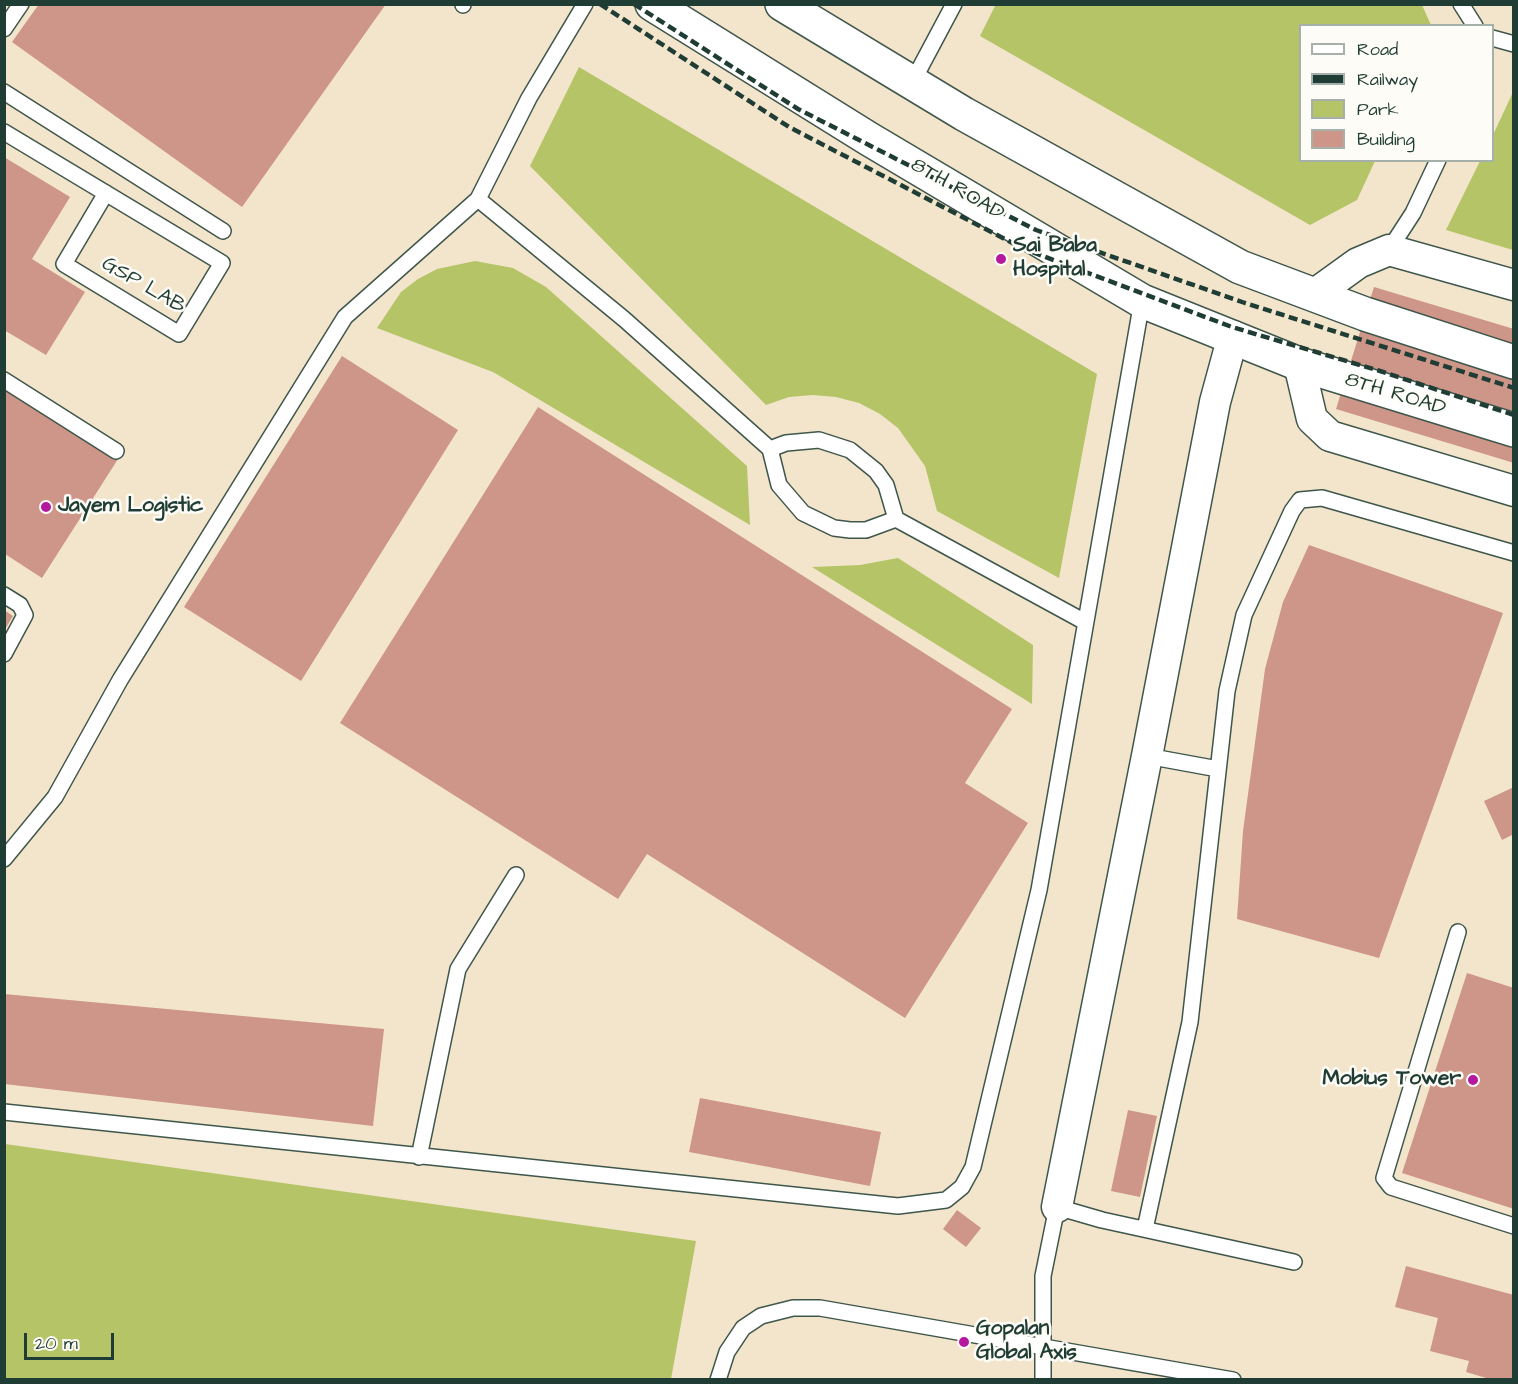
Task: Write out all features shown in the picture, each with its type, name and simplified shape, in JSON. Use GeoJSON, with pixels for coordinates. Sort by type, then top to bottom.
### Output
{"type":"FeatureCollection","features":[{"type":"Feature","properties":{"kind":"main road","name":"8TH ROAD"},"geometry":{"type":"LineString","coordinates":[[652,4],[869,139],[1142,301],[1299,364],[1514,430]]}},
{"type":"Feature","properties":{"kind":"main road"},"geometry":{"type":"LineString","coordinates":[[782,4],[964,114],[1240,267],[1365,315],[1514,362]]}},
{"type":"Feature","properties":{"kind":"street"},"geometry":{"type":"LineString","coordinates":[[1315,294],[1358,263],[1389,250],[1514,285]]}},
{"type":"Feature","properties":{"kind":"street"},"geometry":{"type":"LineString","coordinates":[[1057,1207],[1148,756],[1215,402],[1233,336]]}},
{"type":"Feature","properties":{"kind":"street"},"geometry":{"type":"LineString","coordinates":[[1299,364],[1312,419],[1330,436],[1514,491]]}},
{"type":"Feature","properties":{"kind":"lane"},"geometry":{"type":"LineString","coordinates":[[4,29],[21,4]]}},
{"type":"Feature","properties":{"kind":"lane"},"geometry":{"type":"LineString","coordinates":[[4,859],[55,797],[120,680],[345,317],[478,199],[529,98],[585,4]]}},
{"type":"Feature","properties":{"kind":"lane"},"geometry":{"type":"LineString","coordinates":[[912,83],[954,4]]}},
{"type":"Feature","properties":{"kind":"lane"},"geometry":{"type":"LineString","coordinates":[[1461,4],[1474,24]]}},
{"type":"Feature","properties":{"kind":"lane"},"geometry":{"type":"LineString","coordinates":[[1494,41],[1514,44]]}},
{"type":"Feature","properties":{"kind":"lane"},"geometry":{"type":"LineString","coordinates":[[4,92],[224,231]]}},
{"type":"Feature","properties":{"kind":"lane","name":"GSP LAB"},"geometry":{"type":"LineString","coordinates":[[4,132],[106,193],[222,263],[179,334],[64,264],[106,193]]}},
{"type":"Feature","properties":{"kind":"lane"},"geometry":{"type":"LineString","coordinates":[[1389,250],[1413,213],[1437,162]]}},
{"type":"Feature","properties":{"kind":"lane"},"geometry":{"type":"LineString","coordinates":[[478,199],[624,319],[770,449],[779,485],[803,513],[819,523],[834,528],[866,530],[897,519]]}},
{"type":"Feature","properties":{"kind":"lane"},"geometry":{"type":"LineString","coordinates":[[4,1112],[898,1206],[929,1204],[946,1200],[962,1187],[973,1167],[1038,890],[1142,301]]}},
{"type":"Feature","properties":{"kind":"lane"},"geometry":{"type":"LineString","coordinates":[[4,380],[116,451]]}},
{"type":"Feature","properties":{"kind":"lane"},"geometry":{"type":"LineString","coordinates":[[770,449],[786,443],[819,440],[850,450],[870,465],[886,485],[897,519],[1085,622]]}},
{"type":"Feature","properties":{"kind":"lane"},"geometry":{"type":"LineString","coordinates":[[1145,1229],[1190,1022],[1227,691],[1244,615],[1292,511],[1300,500],[1322,498],[1514,554]]}},
{"type":"Feature","properties":{"kind":"lane"},"geometry":{"type":"LineString","coordinates":[[4,595],[20,605],[25,615],[4,654]]}},
{"type":"Feature","properties":{"kind":"lane"},"geometry":{"type":"LineString","coordinates":[[1148,756],[1218,768]]}},
{"type":"Feature","properties":{"kind":"lane"},"geometry":{"type":"LineString","coordinates":[[419,1157],[458,969],[516,875]]}},
{"type":"Feature","properties":{"kind":"lane"},"geometry":{"type":"LineString","coordinates":[[1458,932],[1384,1178],[1391,1187],[1514,1226]]}},
{"type":"Feature","properties":{"kind":"lane"},"geometry":{"type":"LineString","coordinates":[[1044,1380],[1043,1276],[1057,1207],[1102,1220],[1294,1262]]}},
{"type":"Feature","properties":{"kind":"lane"},"geometry":{"type":"LineString","coordinates":[[718,1380],[727,1352],[743,1328],[761,1316],[793,1308],[820,1308],[1233,1380]]}},
{"type":"Feature","properties":{"kind":"green space"},"geometry":{"type":"Polygon","coordinates":[[[996,4],[1422,5],[1431,24],[1299,24],[1299,162],[1375,162],[1357,200],[1310,225],[980,36],[996,4]]]}},
{"type":"Feature","properties":{"kind":"green space"},"geometry":{"type":"Polygon","coordinates":[[[579,67],[1097,374],[1059,578],[937,511],[925,466],[898,428],[880,414],[859,403],[836,397],[813,395],[789,397],[766,405],[530,166],[579,67]]]}},
{"type":"Feature","properties":{"kind":"green space"},"geometry":{"type":"Polygon","coordinates":[[[1513,92],[1513,250],[1446,230],[1480,162],[1494,162],[1494,133],[1513,92]]]}},
{"type":"Feature","properties":{"kind":"green space"},"geometry":{"type":"Polygon","coordinates":[[[475,261],[513,268],[546,287],[747,466],[750,525],[493,372],[377,328],[401,292],[418,279],[437,269],[475,261]]]}},
{"type":"Feature","properties":{"kind":"green space"},"geometry":{"type":"Polygon","coordinates":[[[898,558],[1033,645],[1032,704],[812,567],[860,565],[898,558]]]}},
{"type":"Feature","properties":{"kind":"green space"},"geometry":{"type":"Polygon","coordinates":[[[5,1144],[696,1241],[671,1379],[5,1379],[5,1144]]]}},
{"type":"Feature","properties":{"kind":"building"},"geometry":{"type":"Polygon","coordinates":[[[39,4],[386,4],[242,207],[12,42],[39,4]]]}},
{"type":"Feature","properties":{"kind":"building"},"geometry":{"type":"Polygon","coordinates":[[[4,157],[70,197],[32,259],[85,292],[46,355],[4,330],[4,157]]]}},
{"type":"Feature","properties":{"kind":"building"},"geometry":{"type":"Polygon","coordinates":[[[1374,287],[1514,329],[1514,463],[1336,409],[1374,287]]]}},
{"type":"Feature","properties":{"kind":"building"},"geometry":{"type":"Polygon","coordinates":[[[342,356],[458,430],[301,681],[184,607],[342,356]]]}},
{"type":"Feature","properties":{"kind":"building","name":"Jayem Logistic"},"geometry":{"type":"Polygon","coordinates":[[[5,387],[118,459],[42,578],[5,554],[5,387]]]}},
{"type":"Feature","properties":{"kind":"building"},"geometry":{"type":"Polygon","coordinates":[[[538,407],[1012,709],[965,783],[1028,823],[905,1018],[647,854],[618,899],[340,723],[538,407]]]}},
{"type":"Feature","properties":{"kind":"building"},"geometry":{"type":"Polygon","coordinates":[[[1309,545],[1503,613],[1379,958],[1237,919],[1243,831],[1265,669],[1283,602],[1309,545]]]}},
{"type":"Feature","properties":{"kind":"building"},"geometry":{"type":"Polygon","coordinates":[[[4,610],[13,616],[4,631],[4,610]]]}},
{"type":"Feature","properties":{"kind":"building"},"geometry":{"type":"Polygon","coordinates":[[[1514,787],[1514,834],[1502,840],[1484,801],[1514,787]]]}},
{"type":"Feature","properties":{"kind":"building","name":"Mobius Tower"},"geometry":{"type":"Polygon","coordinates":[[[1467,973],[1514,988],[1514,1209],[1402,1173],[1467,973]]]}},
{"type":"Feature","properties":{"kind":"building"},"geometry":{"type":"Polygon","coordinates":[[[4,994],[384,1029],[373,1126],[4,1084],[4,994]]]}},
{"type":"Feature","properties":{"kind":"building"},"geometry":{"type":"Polygon","coordinates":[[[700,1098],[881,1132],[870,1186],[689,1152],[700,1098]]]}},
{"type":"Feature","properties":{"kind":"building"},"geometry":{"type":"Polygon","coordinates":[[[1128,1110],[1157,1116],[1140,1197],[1111,1191],[1128,1110]]]}},
{"type":"Feature","properties":{"kind":"building"},"geometry":{"type":"Polygon","coordinates":[[[957,1210],[981,1228],[966,1247],[943,1229],[957,1210]]]}},
{"type":"Feature","properties":{"kind":"building"},"geometry":{"type":"Polygon","coordinates":[[[1406,1266],[1514,1295],[1514,1380],[1493,1380],[1466,1372],[1469,1361],[1430,1351],[1438,1318],[1395,1307],[1406,1266]]]}},
{"type":"Feature","properties":{"kind":"railway"},"geometry":{"type":"LineString","coordinates":[[600,4],[789,127],[1024,249],[1232,327],[1380,371],[1514,415]]}},
{"type":"Feature","properties":{"kind":"railway"},"geometry":{"type":"LineString","coordinates":[[634,4],[798,109],[1036,230],[1245,303],[1514,388]]}},
{"type":"Feature","properties":{"kind":"place","name":"Sai Baba Hospital"},"geometry":{"type":"Point","coordinates":[1001,259]}},
{"type":"Feature","properties":{"kind":"place","name":"Jayem Logistic"},"geometry":{"type":"Point","coordinates":[46,507]}},
{"type":"Feature","properties":{"kind":"place","name":"Mobius Tower"},"geometry":{"type":"Point","coordinates":[1473,1080]}},
{"type":"Feature","properties":{"kind":"place","name":"Gopalan Global Axis"},"geometry":{"type":"Point","coordinates":[964,1342]}}]}
